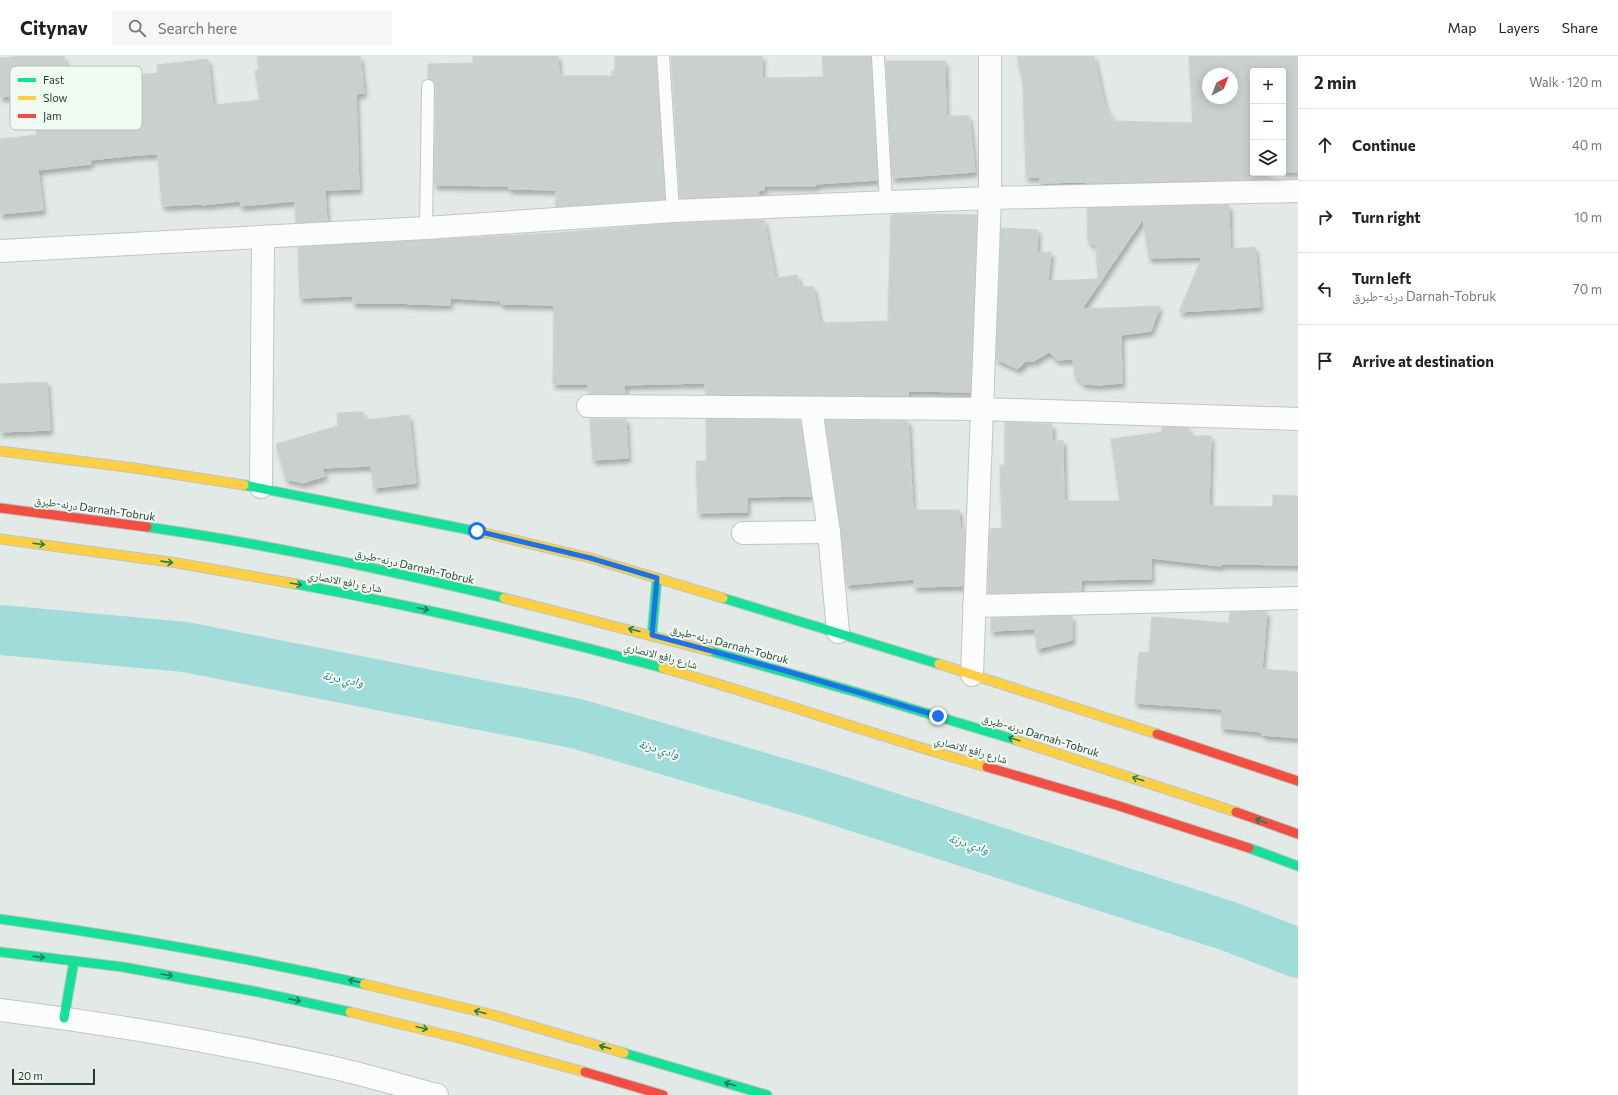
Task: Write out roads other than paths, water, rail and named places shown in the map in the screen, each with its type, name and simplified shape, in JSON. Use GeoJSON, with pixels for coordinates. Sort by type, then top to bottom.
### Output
{"type":"FeatureCollection","features":[{"type":"Feature","properties":{"kind":"street"},"geometry":{"type":"LineString","coordinates":[[972,675],[990,198],[990,56]]}},
{"type":"Feature","properties":{"kind":"street"},"geometry":{"type":"LineString","coordinates":[[0,251],[426,228],[673,211],[886,201],[1298,191]]}},
{"type":"Feature","properties":{"kind":"street"},"geometry":{"type":"LineString","coordinates":[[261,487],[262,237]]}},
{"type":"Feature","properties":{"kind":"street"},"geometry":{"type":"LineString","coordinates":[[588,406],[981,409],[1298,419]]}},
{"type":"Feature","properties":{"kind":"street"},"geometry":{"type":"LineString","coordinates":[[811,408],[829,532],[838,632]]}},
{"type":"Feature","properties":{"kind":"street"},"geometry":{"type":"LineString","coordinates":[[0,451],[134,468],[261,487],[477,531],[590,558],[838,632],[1220,754],[1298,781]]}},
{"type":"Feature","properties":{"kind":"street","name":"درنه-طبرق Darnah-Tobruk"},"geometry":{"type":"LineString","coordinates":[[0,508],[184,533],[315,556],[474,591],[652,635],[786,671],[1076,758],[1227,808],[1298,834]]}},
{"type":"Feature","properties":{"kind":"street"},"geometry":{"type":"LineString","coordinates":[[743,533],[829,532]]}},
{"type":"Feature","properties":{"kind":"street","name":"شارع رافع الانصاري"},"geometry":{"type":"LineString","coordinates":[[0,539],[60,546],[197,566],[333,590],[468,619],[585,647],[701,678],[817,713],[931,751],[1054,785],[1175,823],[1298,866]]}},
{"type":"Feature","properties":{"kind":"street"},"geometry":{"type":"LineString","coordinates":[[652,635],[657,578]]}},
{"type":"Feature","properties":{"kind":"street"},"geometry":{"type":"LineString","coordinates":[[974,606],[1298,598]]}},
{"type":"Feature","properties":{"kind":"street"},"geometry":{"type":"LineString","coordinates":[[0,919],[96,932],[198,949],[299,969],[507,1019],[767,1095]]}},
{"type":"Feature","properties":{"kind":"street"},"geometry":{"type":"LineString","coordinates":[[0,952],[105,964],[208,982],[353,1012],[502,1049],[663,1095]]}},
{"type":"Feature","properties":{"kind":"street"},"geometry":{"type":"LineString","coordinates":[[64,1018],[74,961]]}},
{"type":"Feature","properties":{"kind":"street"},"geometry":{"type":"LineString","coordinates":[[0,1010],[64,1018],[246,1049],[336,1068],[437,1095]]}},
{"type":"Feature","properties":{"kind":"lane"},"geometry":{"type":"LineString","coordinates":[[663,56],[673,211]]}},
{"type":"Feature","properties":{"kind":"lane"},"geometry":{"type":"LineString","coordinates":[[878,56],[886,201]]}},
{"type":"Feature","properties":{"kind":"lane"},"geometry":{"type":"LineString","coordinates":[[426,228],[428,86]]}},
{"type":"Feature","properties":{"kind":"waterway","name":"وادي درنة"},"geometry":{"type":"LineString","coordinates":[[0,630],[185,647],[578,724],[814,793],[1228,926],[1298,953]]}}]}
